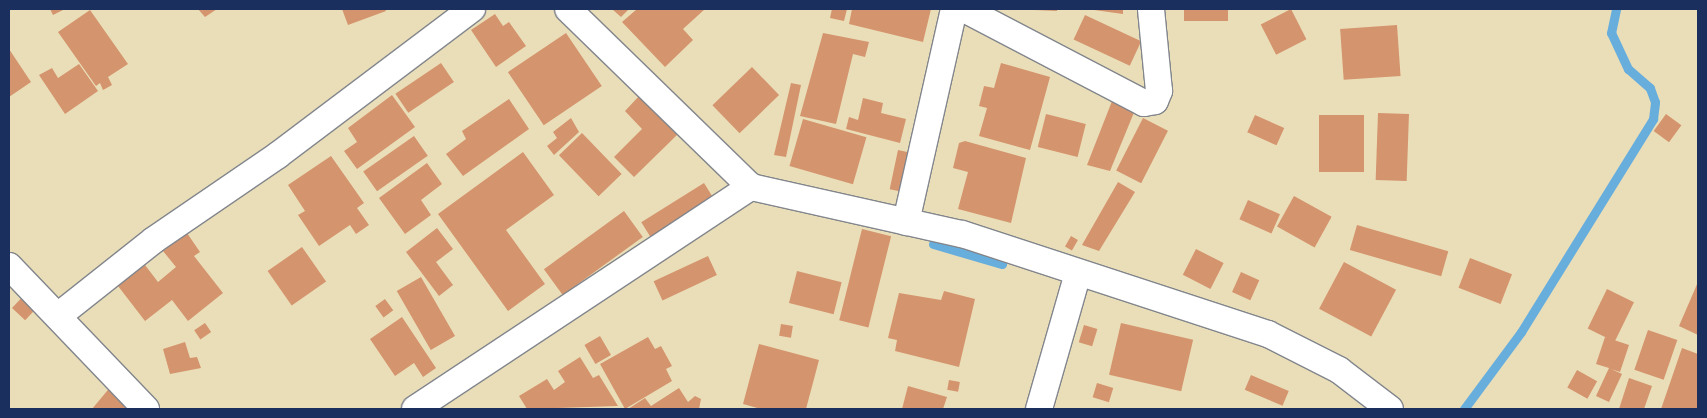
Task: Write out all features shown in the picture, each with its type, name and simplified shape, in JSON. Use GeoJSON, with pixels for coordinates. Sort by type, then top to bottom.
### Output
{"type":"FeatureCollection","features":[{"type":"Feature","properties":{"kind":"street"},"geometry":{"type":"LineString","coordinates":[[58,316],[154,240],[278,155],[472,9]]}},
{"type":"Feature","properties":{"kind":"street"},"geometry":{"type":"LineString","coordinates":[[568,9],[750,187],[962,234],[1078,274],[1268,334],[1339,370],[1390,409]]}},
{"type":"Feature","properties":{"kind":"street"},"geometry":{"type":"LineString","coordinates":[[906,222],[954,9]]}},
{"type":"Feature","properties":{"kind":"street"},"geometry":{"type":"LineString","coordinates":[[964,9],[1144,102],[1155,101],[1159,91],[1151,9]]}},
{"type":"Feature","properties":{"kind":"street"},"geometry":{"type":"LineString","coordinates":[[415,409],[750,187]]}},
{"type":"Feature","properties":{"kind":"street"},"geometry":{"type":"LineString","coordinates":[[9,266],[146,409]]}},
{"type":"Feature","properties":{"kind":"street"},"geometry":{"type":"LineString","coordinates":[[1039,409],[1078,274]]}},
{"type":"Feature","properties":{"kind":"building"},"geometry":{"type":"Polygon","coordinates":[[[50,9],[65,9],[53,15],[50,9]]]}},
{"type":"Feature","properties":{"kind":"building"},"geometry":{"type":"Polygon","coordinates":[[[198,9],[217,9],[205,17],[198,9]]]}},
{"type":"Feature","properties":{"kind":"building"},"geometry":{"type":"Polygon","coordinates":[[[342,9],[385,9],[386,11],[348,25],[342,9]]]}},
{"type":"Feature","properties":{"kind":"building"},"geometry":{"type":"Polygon","coordinates":[[[612,9],[629,9],[621,17],[612,9]]]}},
{"type":"Feature","properties":{"kind":"building"},"geometry":{"type":"Polygon","coordinates":[[[637,9],[705,9],[683,29],[693,40],[665,67],[622,22],[637,9]]]}},
{"type":"Feature","properties":{"kind":"building"},"geometry":{"type":"Polygon","coordinates":[[[832,9],[847,9],[844,21],[830,18],[832,9]]]}},
{"type":"Feature","properties":{"kind":"building"},"geometry":{"type":"Polygon","coordinates":[[[852,9],[931,9],[923,42],[849,24],[852,9]]]}},
{"type":"Feature","properties":{"kind":"building"},"geometry":{"type":"Polygon","coordinates":[[[1057,9],[1057,11],[1034,10],[1057,9]]]}},
{"type":"Feature","properties":{"kind":"building"},"geometry":{"type":"Polygon","coordinates":[[[1087,9],[1123,9],[1123,14],[1087,9]]]}},
{"type":"Feature","properties":{"kind":"building"},"geometry":{"type":"Polygon","coordinates":[[[1184,9],[1228,9],[1228,21],[1184,21],[1184,9]]]}},
{"type":"Feature","properties":{"kind":"building"},"geometry":{"type":"Polygon","coordinates":[[[1291,9],[1306,39],[1276,55],[1261,24],[1291,9]]]}},
{"type":"Feature","properties":{"kind":"building"},"geometry":{"type":"Polygon","coordinates":[[[90,10],[128,64],[108,77],[112,85],[103,90],[100,83],[96,86],[58,32],[90,10]]]}},
{"type":"Feature","properties":{"kind":"building"},"geometry":{"type":"Polygon","coordinates":[[[495,14],[503,26],[509,22],[526,46],[496,67],[471,30],[495,14]]]}},
{"type":"Feature","properties":{"kind":"building"},"geometry":{"type":"Polygon","coordinates":[[[1085,15],[1141,41],[1130,66],[1074,39],[1085,15]]]}},
{"type":"Feature","properties":{"kind":"building"},"geometry":{"type":"Polygon","coordinates":[[[1397,25],[1401,76],[1344,80],[1340,29],[1397,25]]]}},
{"type":"Feature","properties":{"kind":"building"},"geometry":{"type":"Polygon","coordinates":[[[566,33],[602,86],[544,125],[508,72],[566,33]]]}},
{"type":"Feature","properties":{"kind":"building"},"geometry":{"type":"Polygon","coordinates":[[[823,33],[869,42],[865,57],[853,54],[836,124],[800,116],[823,33]]]}},
{"type":"Feature","properties":{"kind":"building"},"geometry":{"type":"Polygon","coordinates":[[[9,49],[31,82],[9,97],[9,49]]]}},
{"type":"Feature","properties":{"kind":"building"},"geometry":{"type":"Polygon","coordinates":[[[441,63],[454,82],[408,113],[395,94],[441,63]]]}},
{"type":"Feature","properties":{"kind":"building"},"geometry":{"type":"Polygon","coordinates":[[[1001,63],[1050,77],[1030,150],[979,136],[987,108],[979,106],[984,86],[994,88],[1001,63]]]}},
{"type":"Feature","properties":{"kind":"building"},"geometry":{"type":"Polygon","coordinates":[[[79,64],[98,91],[65,114],[39,75],[52,68],[58,78],[79,64]]]}},
{"type":"Feature","properties":{"kind":"building"},"geometry":{"type":"Polygon","coordinates":[[[752,67],[779,95],[740,133],[712,105],[752,67]]]}},
{"type":"Feature","properties":{"kind":"building"},"geometry":{"type":"Polygon","coordinates":[[[791,83],[801,85],[786,157],[774,155],[791,83]]]}},
{"type":"Feature","properties":{"kind":"building"},"geometry":{"type":"Polygon","coordinates":[[[392,95],[415,127],[357,169],[344,151],[357,142],[348,128],[392,95]]]}},
{"type":"Feature","properties":{"kind":"building"},"geometry":{"type":"Polygon","coordinates":[[[640,95],[678,134],[634,177],[614,157],[642,129],[625,111],[640,95]]]}},
{"type":"Feature","properties":{"kind":"building"},"geometry":{"type":"Polygon","coordinates":[[[1114,96],[1135,110],[1110,171],[1087,165],[1114,96]]]}},
{"type":"Feature","properties":{"kind":"building"},"geometry":{"type":"Polygon","coordinates":[[[863,98],[883,103],[881,113],[906,119],[900,143],[846,129],[849,117],[858,120],[863,98]]]}},
{"type":"Feature","properties":{"kind":"building"},"geometry":{"type":"Polygon","coordinates":[[[509,99],[529,129],[463,176],[446,154],[466,139],[462,131],[509,99]]]}},
{"type":"Feature","properties":{"kind":"building"},"geometry":{"type":"Polygon","coordinates":[[[1378,113],[1409,114],[1407,181],[1376,180],[1378,113]]]}},
{"type":"Feature","properties":{"kind":"building"},"geometry":{"type":"Polygon","coordinates":[[[1046,114],[1086,124],[1078,157],[1038,147],[1046,114]]]}},
{"type":"Feature","properties":{"kind":"building"},"geometry":{"type":"Polygon","coordinates":[[[1666,114],[1681,125],[1669,142],[1654,131],[1666,114]]]}},
{"type":"Feature","properties":{"kind":"building"},"geometry":{"type":"Polygon","coordinates":[[[1255,115],[1284,128],[1277,145],[1247,132],[1255,115]]]}},
{"type":"Feature","properties":{"kind":"building"},"geometry":{"type":"Polygon","coordinates":[[[1319,115],[1364,115],[1364,172],[1319,172],[1319,115]]]}},
{"type":"Feature","properties":{"kind":"building"},"geometry":{"type":"Polygon","coordinates":[[[571,118],[579,132],[554,155],[547,146],[557,138],[553,132],[571,118]]]}},
{"type":"Feature","properties":{"kind":"building"},"geometry":{"type":"Polygon","coordinates":[[[1143,118],[1168,131],[1141,183],[1116,171],[1143,118]]]}},
{"type":"Feature","properties":{"kind":"building"},"geometry":{"type":"Polygon","coordinates":[[[803,119],[866,137],[853,184],[789,166],[803,119]]]}},
{"type":"Feature","properties":{"kind":"building"},"geometry":{"type":"Polygon","coordinates":[[[582,133],[622,174],[599,196],[559,155],[582,133]]]}},
{"type":"Feature","properties":{"kind":"building"},"geometry":{"type":"Polygon","coordinates":[[[414,136],[428,156],[377,191],[363,172],[414,136]]]}},
{"type":"Feature","properties":{"kind":"building"},"geometry":{"type":"Polygon","coordinates":[[[965,141],[1026,158],[1011,223],[958,209],[968,172],[953,168],[959,143],[965,141]]]}},
{"type":"Feature","properties":{"kind":"building"},"geometry":{"type":"Polygon","coordinates":[[[898,150],[912,153],[903,192],[890,189],[898,150]]]}},
{"type":"Feature","properties":{"kind":"building"},"geometry":{"type":"Polygon","coordinates":[[[523,152],[554,195],[506,230],[545,284],[508,311],[438,214],[523,152]]]}},
{"type":"Feature","properties":{"kind":"building"},"geometry":{"type":"Polygon","coordinates":[[[331,156],[364,203],[357,208],[369,225],[356,234],[350,225],[319,246],[298,215],[305,211],[288,185],[331,156]]]}},
{"type":"Feature","properties":{"kind":"building"},"geometry":{"type":"Polygon","coordinates":[[[427,163],[442,184],[421,200],[431,215],[405,234],[379,198],[427,163]]]}},
{"type":"Feature","properties":{"kind":"building"},"geometry":{"type":"Polygon","coordinates":[[[1118,182],[1135,192],[1099,251],[1082,245],[1118,182]]]}},
{"type":"Feature","properties":{"kind":"building"},"geometry":{"type":"Polygon","coordinates":[[[704,183],[716,202],[653,241],[641,222],[704,183]]]}},
{"type":"Feature","properties":{"kind":"building"},"geometry":{"type":"Polygon","coordinates":[[[1294,196],[1332,217],[1315,247],[1277,227],[1294,196]]]}},
{"type":"Feature","properties":{"kind":"building"},"geometry":{"type":"Polygon","coordinates":[[[1248,200],[1280,214],[1271,233],[1239,219],[1248,200]]]}},
{"type":"Feature","properties":{"kind":"building"},"geometry":{"type":"Polygon","coordinates":[[[624,211],[643,237],[563,295],[544,269],[624,211]]]}},
{"type":"Feature","properties":{"kind":"building"},"geometry":{"type":"Polygon","coordinates":[[[1357,225],[1448,251],[1441,276],[1350,250],[1357,225]]]}},
{"type":"Feature","properties":{"kind":"building"},"geometry":{"type":"Polygon","coordinates":[[[437,228],[453,249],[436,262],[453,285],[439,296],[406,252],[437,228]]]}},
{"type":"Feature","properties":{"kind":"building"},"geometry":{"type":"Polygon","coordinates":[[[862,229],[891,236],[868,327],[839,320],[862,229]]]}},
{"type":"Feature","properties":{"kind":"building"},"geometry":{"type":"Polygon","coordinates":[[[187,233],[200,252],[194,256],[223,293],[188,321],[172,300],[145,321],[118,286],[145,265],[158,282],[176,267],[163,251],[187,233]]]}},
{"type":"Feature","properties":{"kind":"building"},"geometry":{"type":"Polygon","coordinates":[[[1071,236],[1078,240],[1072,250],[1065,246],[1071,236]]]}},
{"type":"Feature","properties":{"kind":"building"},"geometry":{"type":"Polygon","coordinates":[[[302,247],[326,281],[292,305],[268,271],[302,247]]]}},
{"type":"Feature","properties":{"kind":"building"},"geometry":{"type":"Polygon","coordinates":[[[1196,249],[1224,263],[1210,289],[1183,275],[1196,249]]]}},
{"type":"Feature","properties":{"kind":"building"},"geometry":{"type":"Polygon","coordinates":[[[708,256],[717,275],[662,300],[654,281],[708,256]]]}},
{"type":"Feature","properties":{"kind":"building"},"geometry":{"type":"Polygon","coordinates":[[[1470,258],[1512,274],[1501,304],[1459,288],[1470,258]]]}},
{"type":"Feature","properties":{"kind":"building"},"geometry":{"type":"Polygon","coordinates":[[[1344,262],[1396,290],[1371,336],[1319,309],[1344,262]]]}},
{"type":"Feature","properties":{"kind":"building"},"geometry":{"type":"Polygon","coordinates":[[[797,271],[842,282],[834,314],[789,303],[797,271]]]}},
{"type":"Feature","properties":{"kind":"building"},"geometry":{"type":"Polygon","coordinates":[[[1241,272],[1259,280],[1250,300],[1232,292],[1241,272]]]}},
{"type":"Feature","properties":{"kind":"building"},"geometry":{"type":"Polygon","coordinates":[[[421,277],[455,336],[431,350],[397,291],[421,277]]]}},
{"type":"Feature","properties":{"kind":"building"},"geometry":{"type":"Polygon","coordinates":[[[1698,282],[1698,335],[1679,326],[1698,282]]]}},
{"type":"Feature","properties":{"kind":"building"},"geometry":{"type":"Polygon","coordinates":[[[1607,289],[1634,302],[1615,342],[1588,329],[1607,289]]]}},
{"type":"Feature","properties":{"kind":"building"},"geometry":{"type":"Polygon","coordinates":[[[944,291],[975,299],[959,367],[895,351],[897,340],[888,338],[899,293],[941,300],[944,291]]]}},
{"type":"Feature","properties":{"kind":"building"},"geometry":{"type":"Polygon","coordinates":[[[27,292],[40,304],[25,320],[12,308],[27,292]]]}},
{"type":"Feature","properties":{"kind":"building"},"geometry":{"type":"Polygon","coordinates":[[[385,299],[393,310],[384,317],[375,306],[385,299]]]}},
{"type":"Feature","properties":{"kind":"building"},"geometry":{"type":"Polygon","coordinates":[[[402,317],[436,368],[423,377],[414,363],[395,376],[370,339],[402,317]]]}},
{"type":"Feature","properties":{"kind":"building"},"geometry":{"type":"Polygon","coordinates":[[[205,323],[211,332],[200,339],[194,330],[205,323]]]}},
{"type":"Feature","properties":{"kind":"building"},"geometry":{"type":"Polygon","coordinates":[[[1121,323],[1193,340],[1181,391],[1109,375],[1121,323]]]}},
{"type":"Feature","properties":{"kind":"building"},"geometry":{"type":"Polygon","coordinates":[[[781,324],[793,326],[791,338],[779,336],[781,324]]]}},
{"type":"Feature","properties":{"kind":"building"},"geometry":{"type":"Polygon","coordinates":[[[1084,325],[1097,329],[1092,346],[1079,342],[1084,325]]]}},
{"type":"Feature","properties":{"kind":"building"},"geometry":{"type":"Polygon","coordinates":[[[1648,330],[1677,340],[1664,380],[1634,370],[1648,330]]]}},
{"type":"Feature","properties":{"kind":"building"},"geometry":{"type":"Polygon","coordinates":[[[600,336],[611,355],[595,364],[584,345],[600,336]]]}},
{"type":"Feature","properties":{"kind":"building"},"geometry":{"type":"Polygon","coordinates":[[[648,337],[655,349],[661,346],[672,366],[666,369],[672,381],[625,409],[600,364],[648,337]]]}},
{"type":"Feature","properties":{"kind":"building"},"geometry":{"type":"Polygon","coordinates":[[[1605,337],[1629,345],[1620,372],[1611,369],[1622,374],[1609,402],[1596,396],[1609,368],[1596,364],[1605,337]]]}},
{"type":"Feature","properties":{"kind":"building"},"geometry":{"type":"Polygon","coordinates":[[[185,342],[190,358],[197,357],[201,368],[170,374],[163,349],[185,342]]]}},
{"type":"Feature","properties":{"kind":"building"},"geometry":{"type":"Polygon","coordinates":[[[759,344],[819,360],[806,409],[761,409],[743,404],[759,344]]]}},
{"type":"Feature","properties":{"kind":"building"},"geometry":{"type":"Polygon","coordinates":[[[1682,348],[1698,354],[1698,409],[1661,409],[1682,348]]]}},
{"type":"Feature","properties":{"kind":"building"},"geometry":{"type":"Polygon","coordinates":[[[580,357],[593,378],[599,375],[618,406],[527,409],[519,396],[547,379],[554,390],[565,382],[558,371],[580,357]]]}},
{"type":"Feature","properties":{"kind":"building"},"geometry":{"type":"Polygon","coordinates":[[[1577,370],[1597,381],[1587,399],[1567,387],[1577,370]]]}},
{"type":"Feature","properties":{"kind":"building"},"geometry":{"type":"Polygon","coordinates":[[[1251,375],[1289,391],[1282,406],[1245,390],[1251,375]]]}},
{"type":"Feature","properties":{"kind":"building"},"geometry":{"type":"Polygon","coordinates":[[[1629,378],[1652,386],[1644,409],[1619,409],[1629,378]]]}},
{"type":"Feature","properties":{"kind":"building"},"geometry":{"type":"Polygon","coordinates":[[[949,380],[960,382],[958,392],[947,390],[949,380]]]}},
{"type":"Feature","properties":{"kind":"building"},"geometry":{"type":"Polygon","coordinates":[[[1097,383],[1113,388],[1109,402],[1093,397],[1097,383]]]}},
{"type":"Feature","properties":{"kind":"building"},"geometry":{"type":"Polygon","coordinates":[[[112,385],[131,409],[92,409],[112,385]]]}},
{"type":"Feature","properties":{"kind":"building"},"geometry":{"type":"Polygon","coordinates":[[[908,386],[947,397],[943,409],[902,409],[908,386]]]}},
{"type":"Feature","properties":{"kind":"building"},"geometry":{"type":"Polygon","coordinates":[[[679,388],[688,402],[695,396],[701,399],[699,409],[628,409],[645,398],[651,406],[679,388]]]}},
{"type":"Feature","properties":{"kind":"waterway"},"geometry":{"type":"LineString","coordinates":[[1464,409],[1521,332],[1653,119],[1655,102],[1650,88],[1628,69],[1611,33],[1616,9]]}},
{"type":"Feature","properties":{"kind":"waterway"},"geometry":{"type":"LineString","coordinates":[[933,244],[1002,264]]}}]}
